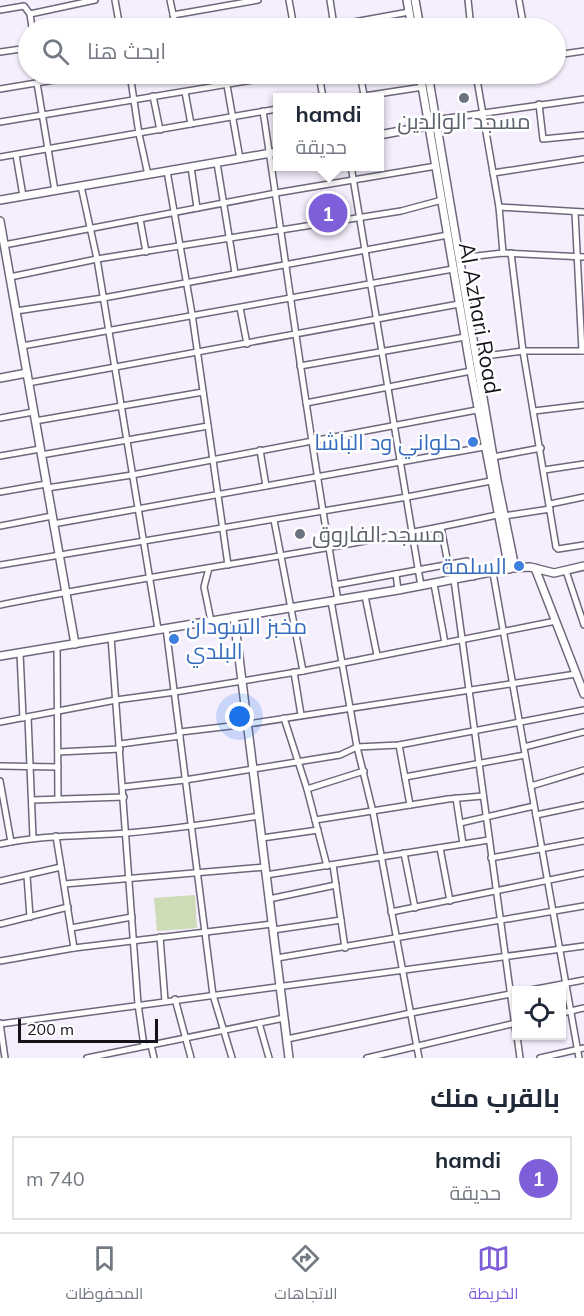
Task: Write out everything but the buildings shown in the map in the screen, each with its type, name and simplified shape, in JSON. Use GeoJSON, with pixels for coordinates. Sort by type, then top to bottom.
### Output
{"type":"FeatureCollection","features":[{"type":"Feature","properties":{"kind":"street"},"geometry":{"type":"LineString","coordinates":[[30,14],[95,0]]}},
{"type":"Feature","properties":{"kind":"street"},"geometry":{"type":"LineString","coordinates":[[115,0],[118,18]]}},
{"type":"Feature","properties":{"kind":"street"},"geometry":{"type":"LineString","coordinates":[[170,0],[174,18]]}},
{"type":"Feature","properties":{"kind":"street"},"geometry":{"type":"LineString","coordinates":[[173,15],[258,0]]}},
{"type":"Feature","properties":{"kind":"street"},"geometry":{"type":"LineString","coordinates":[[289,0],[292,18]]}},
{"type":"Feature","properties":{"kind":"street"},"geometry":{"type":"LineString","coordinates":[[330,0],[333,18]]}},
{"type":"Feature","properties":{"kind":"street"},"geometry":{"type":"LineString","coordinates":[[407,0],[411,18]]}},
{"type":"Feature","properties":{"kind":"street"},"geometry":{"type":"LineString","coordinates":[[415,0],[418,18]]}},
{"type":"Feature","properties":{"kind":"street"},"geometry":{"type":"LineString","coordinates":[[469,0],[470,18]]}},
{"type":"Feature","properties":{"kind":"street"},"geometry":{"type":"LineString","coordinates":[[519,0],[522,18]]}},
{"type":"Feature","properties":{"kind":"street"},"geometry":{"type":"LineString","coordinates":[[0,10],[23,3],[31,18]]}},
{"type":"Feature","properties":{"kind":"street"},"geometry":{"type":"LineString","coordinates":[[377,18],[410,12]]}},
{"type":"Feature","properties":{"kind":"street"},"geometry":{"type":"LineString","coordinates":[[0,52],[18,49]]}},
{"type":"Feature","properties":{"kind":"street"},"geometry":{"type":"LineString","coordinates":[[566,53],[584,51]]}},
{"type":"Feature","properties":{"kind":"street"},"geometry":{"type":"LineString","coordinates":[[0,88],[30,84]]}},
{"type":"Feature","properties":{"kind":"street"},"geometry":{"type":"LineString","coordinates":[[37,84],[55,191]]}},
{"type":"Feature","properties":{"kind":"street"},"geometry":{"type":"LineString","coordinates":[[132,84],[148,175]]}},
{"type":"Feature","properties":{"kind":"street"},"geometry":{"type":"LineString","coordinates":[[0,122],[227,84],[240,159]]}},
{"type":"Feature","properties":{"kind":"street","name":"Al Azhari Road"},"geometry":{"type":"LineString","coordinates":[[422,84],[432,123],[477,357],[484,447],[512,568]]}},
{"type":"Feature","properties":{"kind":"street","name":"Al Azhari Road"},"geometry":{"type":"LineString","coordinates":[[429,84],[436,166],[471,371],[493,457],[500,516]]}},
{"type":"Feature","properties":{"kind":"street"},"geometry":{"type":"LineString","coordinates":[[477,84],[499,207],[503,253]]}},
{"type":"Feature","properties":{"kind":"street"},"geometry":{"type":"LineString","coordinates":[[379,93],[423,87]]}},
{"type":"Feature","properties":{"kind":"street"},"geometry":{"type":"LineString","coordinates":[[185,92],[191,124]]}},
{"type":"Feature","properties":{"kind":"street"},"geometry":{"type":"LineString","coordinates":[[153,96],[160,130]]}},
{"type":"Feature","properties":{"kind":"street"},"geometry":{"type":"LineString","coordinates":[[384,134],[481,113],[584,99]]}},
{"type":"Feature","properties":{"kind":"street"},"geometry":{"type":"LineString","coordinates":[[539,104],[543,139],[584,135]]}},
{"type":"Feature","properties":{"kind":"street"},"geometry":{"type":"LineString","coordinates":[[0,157],[273,110]]}},
{"type":"Feature","properties":{"kind":"street"},"geometry":{"type":"LineString","coordinates":[[0,200],[273,153],[263,111]]}},
{"type":"Feature","properties":{"kind":"street"},"geometry":{"type":"LineString","coordinates":[[16,155],[22,196]]}},
{"type":"Feature","properties":{"kind":"street"},"geometry":{"type":"LineString","coordinates":[[493,173],[584,159]]}},
{"type":"Feature","properties":{"kind":"street"},"geometry":{"type":"LineString","coordinates":[[217,163],[235,273]]}},
{"type":"Feature","properties":{"kind":"street"},"geometry":{"type":"LineString","coordinates":[[4,244],[436,166]]}},
{"type":"Feature","properties":{"kind":"street"},"geometry":{"type":"LineString","coordinates":[[190,167],[197,208]]}},
{"type":"Feature","properties":{"kind":"street"},"geometry":{"type":"LineString","coordinates":[[167,171],[192,314],[228,565]]}},
{"type":"Feature","properties":{"kind":"street"},"geometry":{"type":"LineString","coordinates":[[274,171],[279,229],[335,585],[334,601],[342,663],[357,747],[373,812],[404,970],[419,1058]]}},
{"type":"Feature","properties":{"kind":"street"},"geometry":{"type":"LineString","coordinates":[[352,171],[422,586]]}},
{"type":"Feature","properties":{"kind":"street"},"geometry":{"type":"LineString","coordinates":[[81,186],[97,259],[150,577],[175,692],[213,995],[231,1058]]}},
{"type":"Feature","properties":{"kind":"street"},"geometry":{"type":"LineString","coordinates":[[10,277],[97,259],[401,211],[442,200]]}},
{"type":"Feature","properties":{"kind":"street"},"geometry":{"type":"LineString","coordinates":[[499,207],[584,212]]}},
{"type":"Feature","properties":{"kind":"street"},"geometry":{"type":"LineString","coordinates":[[477,357],[523,351],[583,351],[581,257],[575,212]]}},
{"type":"Feature","properties":{"kind":"street"},"geometry":{"type":"LineString","coordinates":[[140,219],[146,252]]}},
{"type":"Feature","properties":{"kind":"street"},"geometry":{"type":"LineString","coordinates":[[0,221],[75,644]]}},
{"type":"Feature","properties":{"kind":"street"},"geometry":{"type":"LineString","coordinates":[[16,310],[103,297],[448,235]]}},
{"type":"Feature","properties":{"kind":"street"},"geometry":{"type":"LineString","coordinates":[[459,258],[503,253],[581,257]]}},
{"type":"Feature","properties":{"kind":"street"},"geometry":{"type":"LineString","coordinates":[[511,253],[523,351],[557,548],[584,544]]}},
{"type":"Feature","properties":{"kind":"street"},"geometry":{"type":"LineString","coordinates":[[22,346],[192,314],[290,300],[453,269]]}},
{"type":"Feature","properties":{"kind":"street"},"geometry":{"type":"LineString","coordinates":[[28,383],[459,304]]}},
{"type":"Feature","properties":{"kind":"street"},"geometry":{"type":"LineString","coordinates":[[240,308],[247,344]]}},
{"type":"Feature","properties":{"kind":"street"},"geometry":{"type":"LineString","coordinates":[[300,366],[382,353],[465,336]]}},
{"type":"Feature","properties":{"kind":"street"},"geometry":{"type":"LineString","coordinates":[[306,403],[471,371]]}},
{"type":"Feature","properties":{"kind":"street"},"geometry":{"type":"LineString","coordinates":[[0,378],[27,373]]}},
{"type":"Feature","properties":{"kind":"street"},"geometry":{"type":"LineString","coordinates":[[35,421],[203,392]]}},
{"type":"Feature","properties":{"kind":"street"},"geometry":{"type":"LineString","coordinates":[[534,411],[584,405]]}},
{"type":"Feature","properties":{"kind":"street"},"geometry":{"type":"LineString","coordinates":[[0,492],[132,475],[482,409]]}},
{"type":"Feature","properties":{"kind":"street"},"geometry":{"type":"LineString","coordinates":[[0,418],[33,412]]}},
{"type":"Feature","properties":{"kind":"street"},"geometry":{"type":"LineString","coordinates":[[0,456],[126,441],[208,426]]}},
{"type":"Feature","properties":{"kind":"street"},"geometry":{"type":"LineString","coordinates":[[0,526],[218,494],[484,447]]}},
{"type":"Feature","properties":{"kind":"street"},"geometry":{"type":"LineString","coordinates":[[493,457],[541,448]]}},
{"type":"Feature","properties":{"kind":"street"},"geometry":{"type":"LineString","coordinates":[[260,450],[266,486]]}},
{"type":"Feature","properties":{"kind":"street"},"geometry":{"type":"LineString","coordinates":[[544,470],[584,464]]}},
{"type":"Feature","properties":{"kind":"street"},"geometry":{"type":"LineString","coordinates":[[0,565],[324,512],[491,481]]}},
{"type":"Feature","properties":{"kind":"street"},"geometry":{"type":"LineString","coordinates":[[0,605],[150,577],[413,533],[550,506],[584,497]]}},
{"type":"Feature","properties":{"kind":"street"},"geometry":{"type":"LineString","coordinates":[[274,520],[303,671]]}},
{"type":"Feature","properties":{"kind":"street"},"geometry":{"type":"LineString","coordinates":[[441,527],[448,564]]}},
{"type":"Feature","properties":{"kind":"street"},"geometry":{"type":"LineString","coordinates":[[335,585],[468,561],[472,577]]}},
{"type":"Feature","properties":{"kind":"street"},"geometry":{"type":"LineString","coordinates":[[0,657],[365,596],[512,568],[566,572],[584,566]]}},
{"type":"Feature","properties":{"kind":"street"},"geometry":{"type":"LineString","coordinates":[[209,568],[204,587],[211,621]]}},
{"type":"Feature","properties":{"kind":"street"},"geometry":{"type":"LineString","coordinates":[[535,568],[584,694]]}},
{"type":"Feature","properties":{"kind":"street"},"geometry":{"type":"LineString","coordinates":[[566,572],[581,604],[584,625]]}},
{"type":"Feature","properties":{"kind":"street"},"geometry":{"type":"LineString","coordinates":[[493,573],[564,984],[579,1058]]}},
{"type":"Feature","properties":{"kind":"street"},"geometry":{"type":"LineString","coordinates":[[396,574],[398,590]]}},
{"type":"Feature","properties":{"kind":"street"},"geometry":{"type":"LineString","coordinates":[[454,580],[505,957],[512,986]]}},
{"type":"Feature","properties":{"kind":"street"},"geometry":{"type":"LineString","coordinates":[[434,584],[445,643]]}},
{"type":"Feature","properties":{"kind":"street"},"geometry":{"type":"LineString","coordinates":[[365,596],[377,655]]}},
{"type":"Feature","properties":{"kind":"street"},"geometry":{"type":"LineString","coordinates":[[234,617],[289,1058]]}},
{"type":"Feature","properties":{"kind":"street"},"geometry":{"type":"LineString","coordinates":[[0,722],[116,700],[303,671],[556,621]]}},
{"type":"Feature","properties":{"kind":"street"},"geometry":{"type":"LineString","coordinates":[[111,637],[138,1004],[147,1046],[154,1058]]}},
{"type":"Feature","properties":{"kind":"street"},"geometry":{"type":"LineString","coordinates":[[57,647],[58,799]]}},
{"type":"Feature","properties":{"kind":"street"},"geometry":{"type":"LineString","coordinates":[[20,653],[31,767],[33,838]]}},
{"type":"Feature","properties":{"kind":"street"},"geometry":{"type":"LineString","coordinates":[[294,672],[301,715]]}},
{"type":"Feature","properties":{"kind":"street"},"geometry":{"type":"LineString","coordinates":[[58,752],[120,746],[180,734],[576,674]]}},
{"type":"Feature","properties":{"kind":"street"},"geometry":{"type":"LineString","coordinates":[[123,787],[186,780],[340,755],[357,747],[399,745],[584,710]]}},
{"type":"Feature","properties":{"kind":"street"},"geometry":{"type":"LineString","coordinates":[[284,718],[336,885],[345,948]]}},
{"type":"Feature","properties":{"kind":"street"},"geometry":{"type":"LineString","coordinates":[[524,747],[584,732]]}},
{"type":"Feature","properties":{"kind":"street"},"geometry":{"type":"LineString","coordinates":[[399,745],[410,805]]}},
{"type":"Feature","properties":{"kind":"street"},"geometry":{"type":"LineString","coordinates":[[405,777],[525,755]]}},
{"type":"Feature","properties":{"kind":"street"},"geometry":{"type":"LineString","coordinates":[[0,766],[58,767]]}},
{"type":"Feature","properties":{"kind":"street"},"geometry":{"type":"LineString","coordinates":[[531,786],[584,770]]}},
{"type":"Feature","properties":{"kind":"street"},"geometry":{"type":"LineString","coordinates":[[307,789],[364,771]]}},
{"type":"Feature","properties":{"kind":"street"},"geometry":{"type":"LineString","coordinates":[[0,781],[11,842]]}},
{"type":"Feature","properties":{"kind":"street"},"geometry":{"type":"LineString","coordinates":[[315,820],[456,798],[483,796]]}},
{"type":"Feature","properties":{"kind":"street"},"geometry":{"type":"LineString","coordinates":[[32,800],[124,797]]}},
{"type":"Feature","properties":{"kind":"street"},"geometry":{"type":"LineString","coordinates":[[456,798],[463,844]]}},
{"type":"Feature","properties":{"kind":"street"},"geometry":{"type":"LineString","coordinates":[[536,815],[584,805]]}},
{"type":"Feature","properties":{"kind":"street"},"geometry":{"type":"LineString","coordinates":[[460,823],[534,806]]}},
{"type":"Feature","properties":{"kind":"street"},"geometry":{"type":"LineString","coordinates":[[0,844],[33,838],[127,833],[192,826],[259,816]]}},
{"type":"Feature","properties":{"kind":"street"},"geometry":{"type":"LineString","coordinates":[[262,838],[318,830]]}},
{"type":"Feature","properties":{"kind":"street"},"geometry":{"type":"LineString","coordinates":[[56,836],[74,948]]}},
{"type":"Feature","properties":{"kind":"street"},"geometry":{"type":"LineString","coordinates":[[64,884],[330,865],[489,840]]}},
{"type":"Feature","properties":{"kind":"street"},"geometry":{"type":"LineString","coordinates":[[491,858],[584,841]]}},
{"type":"Feature","properties":{"kind":"street"},"geometry":{"type":"LineString","coordinates":[[440,848],[450,901]]}},
{"type":"Feature","properties":{"kind":"street"},"geometry":{"type":"LineString","coordinates":[[404,853],[415,908]]}},
{"type":"Feature","properties":{"kind":"street"},"geometry":{"type":"LineString","coordinates":[[0,881],[61,867]]}},
{"type":"Feature","properties":{"kind":"street"},"geometry":{"type":"LineString","coordinates":[[391,912],[584,873]]}},
{"type":"Feature","properties":{"kind":"street"},"geometry":{"type":"LineString","coordinates":[[27,876],[30,917]]}},
{"type":"Feature","properties":{"kind":"street"},"geometry":{"type":"LineString","coordinates":[[269,899],[336,885]]}},
{"type":"Feature","properties":{"kind":"street"},"geometry":{"type":"LineString","coordinates":[[277,958],[584,906]]}},
{"type":"Feature","properties":{"kind":"street"},"geometry":{"type":"LineString","coordinates":[[0,924],[68,907]]}},
{"type":"Feature","properties":{"kind":"street"},"geometry":{"type":"LineString","coordinates":[[71,928],[132,917]]}},
{"type":"Feature","properties":{"kind":"street"},"geometry":{"type":"LineString","coordinates":[[0,961],[134,940],[341,920]]}},
{"type":"Feature","properties":{"kind":"street"},"geometry":{"type":"LineString","coordinates":[[159,937],[165,1001]]}},
{"type":"Feature","properties":{"kind":"street"},"geometry":{"type":"LineString","coordinates":[[5,1058],[0,1024],[584,946]]}},
{"type":"Feature","properties":{"kind":"street"},"geometry":{"type":"LineString","coordinates":[[553,986],[584,980]]}},
{"type":"Feature","properties":{"kind":"street"},"geometry":{"type":"LineString","coordinates":[[287,1039],[512,994]]}},
{"type":"Feature","properties":{"kind":"street"},"geometry":{"type":"LineString","coordinates":[[175,999],[191,1058]]}},
{"type":"Feature","properties":{"kind":"street"},"geometry":{"type":"LineString","coordinates":[[566,1012],[584,1008]]}},
{"type":"Feature","properties":{"kind":"street"},"geometry":{"type":"LineString","coordinates":[[87,1058],[284,1018]]}},
{"type":"Feature","properties":{"kind":"street"},"geometry":{"type":"LineString","coordinates":[[259,1023],[269,1058]]}},
{"type":"Feature","properties":{"kind":"street"},"geometry":{"type":"LineString","coordinates":[[367,1058],[512,1024]]}},
{"type":"Feature","properties":{"kind":"street"},"geometry":{"type":"LineString","coordinates":[[518,1040],[520,1058]]}},
{"type":"Feature","properties":{"kind":"street"},"geometry":{"type":"LineString","coordinates":[[540,1058],[584,1048]]}},
{"type":"Feature","properties":{"kind":"green space"},"geometry":{"type":"Polygon","coordinates":[[[195,895],[197,928],[157,931],[154,898],[195,895]]]}},
{"type":"Feature","properties":{"kind":"place","name":"مسجد الوالدين"},"geometry":{"type":"Point","coordinates":[464,98]}},
{"type":"Feature","properties":{"kind":"place","name":"hamdi"},"geometry":{"type":"Point","coordinates":[328,213]}},
{"type":"Feature","properties":{"kind":"place","name":"حلواني ود الباشا"},"geometry":{"type":"Point","coordinates":[473,442]}},
{"type":"Feature","properties":{"kind":"place","name":"مسجد الفاروق"},"geometry":{"type":"Point","coordinates":[300,534]}},
{"type":"Feature","properties":{"kind":"place","name":"السلمة"},"geometry":{"type":"Point","coordinates":[519,566]}},
{"type":"Feature","properties":{"kind":"place","name":"مخبز السودان البلدي"},"geometry":{"type":"Point","coordinates":[174,639]}}]}
